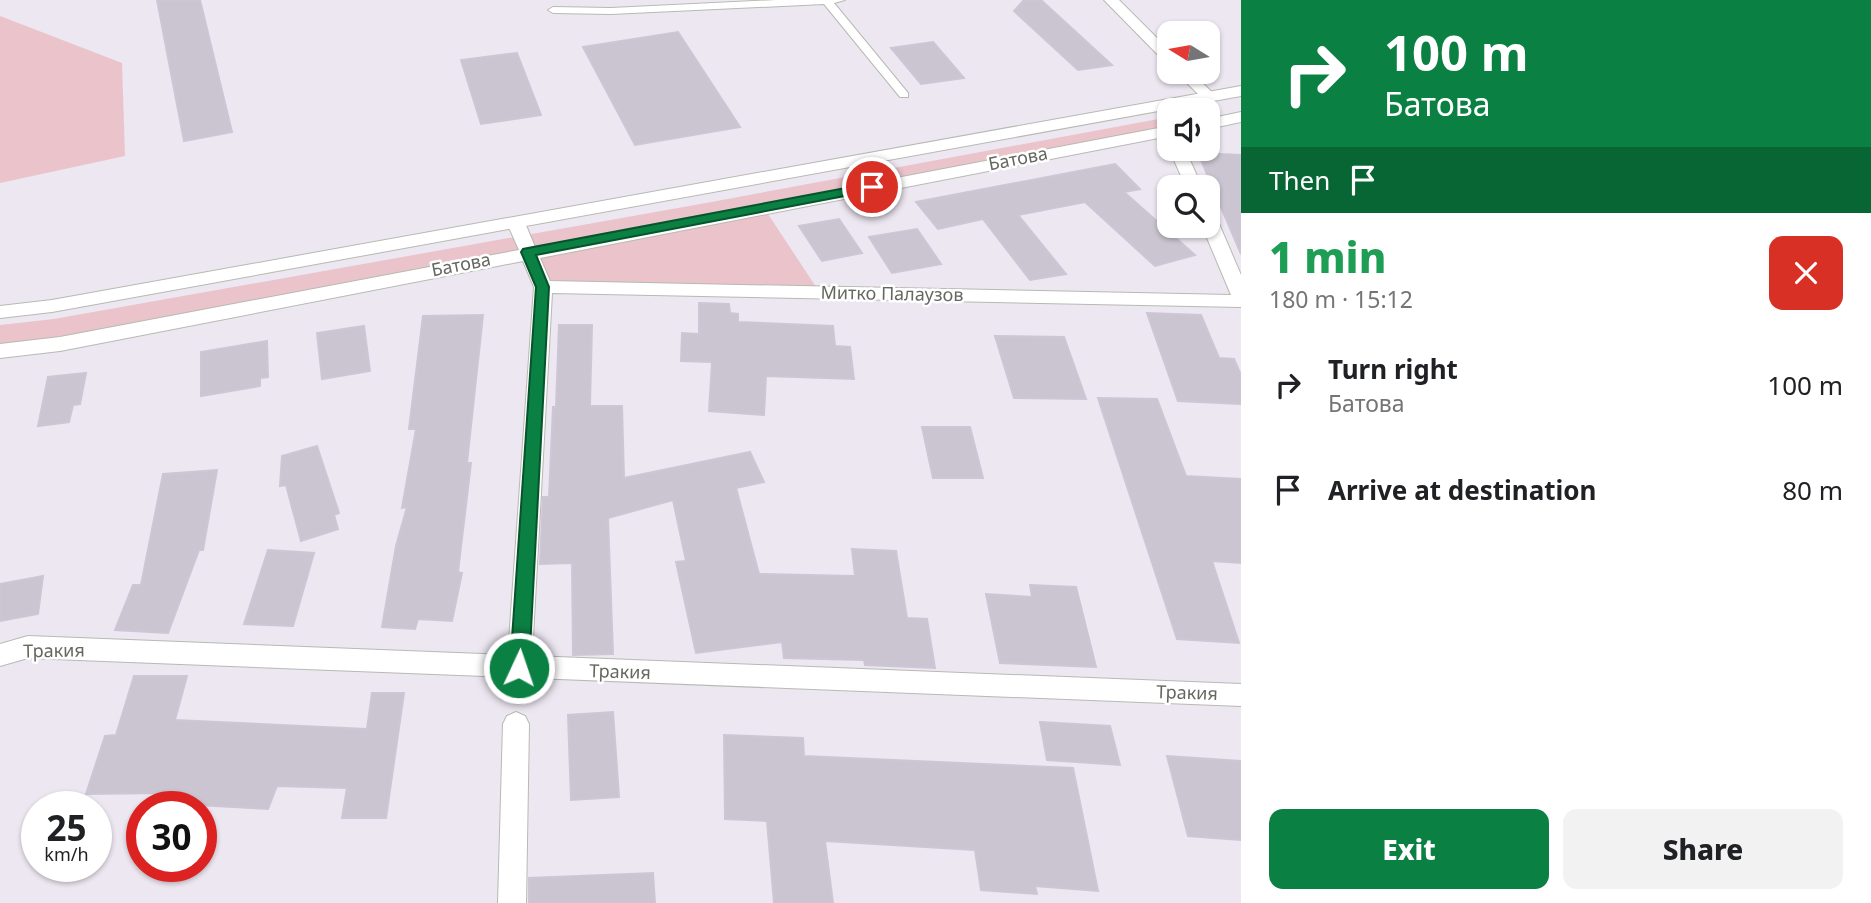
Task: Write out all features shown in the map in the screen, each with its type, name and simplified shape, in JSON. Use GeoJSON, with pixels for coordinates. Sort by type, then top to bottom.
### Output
{"type":"FeatureCollection","features":[{"type":"Feature","properties":{"kind":"street"},"geometry":{"type":"LineString","coordinates":[[1111,0],[1157,46]]}},
{"type":"Feature","properties":{"kind":"street"},"geometry":{"type":"LineString","coordinates":[[1195,84],[1209,97]]}},
{"type":"Feature","properties":{"kind":"street"},"geometry":{"type":"LineString","coordinates":[[0,312],[51,306],[1241,91]]}},
{"type":"Feature","properties":{"kind":"street"},"geometry":{"type":"LineString","coordinates":[[1220,121],[1241,117]]}},
{"type":"Feature","properties":{"kind":"street","name":"Батова"},"geometry":{"type":"LineString","coordinates":[[0,351],[60,344],[1157,133]]}},
{"type":"Feature","properties":{"kind":"street"},"geometry":{"type":"LineString","coordinates":[[516,223],[542,287],[519,668]]}},
{"type":"Feature","properties":{"kind":"street"},"geometry":{"type":"LineString","coordinates":[[1216,238],[1241,296]]}},
{"type":"Feature","properties":{"kind":"street","name":"Митко Палаузов"},"geometry":{"type":"LineString","coordinates":[[542,287],[1241,301]]}},
{"type":"Feature","properties":{"kind":"street","name":"Тракия"},"geometry":{"type":"LineString","coordinates":[[0,655],[28,647],[1241,695]]}},
{"type":"Feature","properties":{"kind":"street"},"geometry":{"type":"LineString","coordinates":[[512,903],[516,724]]}},
{"type":"Feature","properties":{"kind":"lane"},"geometry":{"type":"LineString","coordinates":[[826,0],[904,95]]}},
{"type":"Feature","properties":{"kind":"lane"},"geometry":{"type":"LineString","coordinates":[[553,10],[611,11],[840,0]]}},
{"type":"Feature","properties":{"kind":"shaded area"},"geometry":{"type":"Polygon","coordinates":[[[0,16],[122,63],[125,156],[0,183],[0,16]]]}},
{"type":"Feature","properties":{"kind":"shaded area"},"geometry":{"type":"Polygon","coordinates":[[[1157,119],[1157,133],[764,208],[820,293],[543,287],[528,252],[0,351],[0,325],[54,319],[1157,119]]]}},
{"type":"Feature","properties":{"kind":"building"},"geometry":{"type":"Polygon","coordinates":[[[157,0],[200,0],[232,132],[184,141],[157,0]]]}},
{"type":"Feature","properties":{"kind":"building"},"geometry":{"type":"Polygon","coordinates":[[[1024,0],[1041,0],[1112,65],[1078,70],[1014,11],[1024,0]]]}},
{"type":"Feature","properties":{"kind":"building"},"geometry":{"type":"Polygon","coordinates":[[[678,32],[740,127],[635,145],[583,47],[678,32]]]}},
{"type":"Feature","properties":{"kind":"building"},"geometry":{"type":"Polygon","coordinates":[[[933,42],[964,78],[921,84],[891,48],[933,42]]]}},
{"type":"Feature","properties":{"kind":"building"},"geometry":{"type":"Polygon","coordinates":[[[517,53],[541,115],[481,124],[461,60],[517,53]]]}},
{"type":"Feature","properties":{"kind":"building"},"geometry":{"type":"Polygon","coordinates":[[[1220,154],[1241,155],[1241,254],[1220,205],[1220,175],[1207,175],[1201,161],[1220,161],[1220,154]]]}},
{"type":"Feature","properties":{"kind":"building"},"geometry":{"type":"Polygon","coordinates":[[[1115,164],[1140,189],[1124,192],[1157,221],[1157,238],[1176,238],[1195,255],[1155,266],[1085,202],[1018,215],[1066,274],[1030,280],[983,219],[938,229],[916,202],[1115,164]]]}},
{"type":"Feature","properties":{"kind":"building"},"geometry":{"type":"Polygon","coordinates":[[[839,219],[862,253],[822,261],[799,226],[839,219]]]}},
{"type":"Feature","properties":{"kind":"building"},"geometry":{"type":"Polygon","coordinates":[[[917,229],[941,264],[892,273],[869,237],[917,229]]]}},
{"type":"Feature","properties":{"kind":"building"},"geometry":{"type":"Polygon","coordinates":[[[699,303],[729,304],[730,313],[738,314],[738,322],[833,326],[835,346],[850,347],[854,379],[766,376],[764,415],[709,411],[712,362],[681,361],[682,333],[699,334],[699,303]]]}},
{"type":"Feature","properties":{"kind":"building"},"geometry":{"type":"Polygon","coordinates":[[[1147,313],[1201,315],[1219,358],[1234,359],[1241,375],[1241,404],[1178,401],[1147,313]]]}},
{"type":"Feature","properties":{"kind":"building"},"geometry":{"type":"Polygon","coordinates":[[[483,315],[467,463],[471,463],[458,572],[462,573],[452,621],[418,619],[415,629],[382,627],[396,546],[407,507],[402,508],[416,429],[409,429],[423,316],[483,315]]]}},
{"type":"Feature","properties":{"kind":"building"},"geometry":{"type":"Polygon","coordinates":[[[559,325],[592,325],[590,406],[622,406],[624,478],[750,452],[764,482],[736,488],[759,574],[855,576],[852,549],[896,551],[907,618],[927,619],[935,668],[865,665],[864,660],[784,658],[782,642],[696,653],[676,562],[686,561],[673,500],[608,518],[613,654],[573,655],[572,563],[540,564],[543,497],[549,497],[559,325]]]}},
{"type":"Feature","properties":{"kind":"building"},"geometry":{"type":"Polygon","coordinates":[[[364,326],[370,371],[322,379],[317,333],[364,326]]]}},
{"type":"Feature","properties":{"kind":"building"},"geometry":{"type":"Polygon","coordinates":[[[995,336],[1064,337],[1086,399],[1014,398],[995,336]]]}},
{"type":"Feature","properties":{"kind":"building"},"geometry":{"type":"Polygon","coordinates":[[[267,341],[268,377],[260,378],[260,386],[201,396],[201,352],[267,341]]]}},
{"type":"Feature","properties":{"kind":"building"},"geometry":{"type":"Polygon","coordinates":[[[86,373],[80,404],[73,405],[69,422],[38,426],[48,377],[86,373]]]}},
{"type":"Feature","properties":{"kind":"building"},"geometry":{"type":"Polygon","coordinates":[[[1098,398],[1157,399],[1186,476],[1241,479],[1241,563],[1212,561],[1239,643],[1177,639],[1098,398]]]}},
{"type":"Feature","properties":{"kind":"building"},"geometry":{"type":"Polygon","coordinates":[[[922,427],[970,427],[983,478],[933,478],[922,427]]]}},
{"type":"Feature","properties":{"kind":"building"},"geometry":{"type":"Polygon","coordinates":[[[317,446],[339,513],[334,515],[338,529],[301,541],[286,485],[280,486],[282,456],[317,446]]]}},
{"type":"Feature","properties":{"kind":"building"},"geometry":{"type":"Polygon","coordinates":[[[217,470],[203,550],[199,550],[168,633],[115,630],[133,585],[141,585],[163,474],[217,470]]]}},
{"type":"Feature","properties":{"kind":"building"},"geometry":{"type":"Polygon","coordinates":[[[268,550],[314,553],[293,626],[244,624],[268,550]]]}},
{"type":"Feature","properties":{"kind":"building"},"geometry":{"type":"Polygon","coordinates":[[[43,576],[38,614],[0,621],[0,584],[43,576]]]}},
{"type":"Feature","properties":{"kind":"building"},"geometry":{"type":"Polygon","coordinates":[[[1030,585],[1076,587],[1096,667],[1000,663],[986,594],[1032,597],[1030,585]]]}},
{"type":"Feature","properties":{"kind":"building"},"geometry":{"type":"Polygon","coordinates":[[[134,676],[187,676],[175,720],[367,729],[372,693],[404,693],[386,818],[342,818],[347,788],[277,786],[268,809],[217,806],[217,791],[126,791],[126,794],[112,794],[112,791],[87,791],[105,736],[116,735],[134,676]]]}},
{"type":"Feature","properties":{"kind":"building"},"geometry":{"type":"Polygon","coordinates":[[[613,712],[619,797],[571,800],[568,715],[613,712]]]}},
{"type":"Feature","properties":{"kind":"building"},"geometry":{"type":"Polygon","coordinates":[[[1040,722],[1110,726],[1120,765],[1047,760],[1040,722]]]}},
{"type":"Feature","properties":{"kind":"building"},"geometry":{"type":"Polygon","coordinates":[[[724,735],[803,738],[804,756],[1073,768],[1098,891],[1035,886],[1037,894],[981,890],[975,850],[825,841],[833,903],[774,903],[767,821],[725,819],[724,735]]]}},
{"type":"Feature","properties":{"kind":"building"},"geometry":{"type":"Polygon","coordinates":[[[1167,756],[1241,761],[1241,840],[1188,836],[1167,756]]]}},
{"type":"Feature","properties":{"kind":"building"},"geometry":{"type":"Polygon","coordinates":[[[653,873],[655,903],[529,903],[529,878],[653,873]]]}},
{"type":"Feature","properties":{"kind":"route"},"geometry":{"type":"LineString","coordinates":[[519,668],[542,287],[528,252],[872,187]]}}]}
